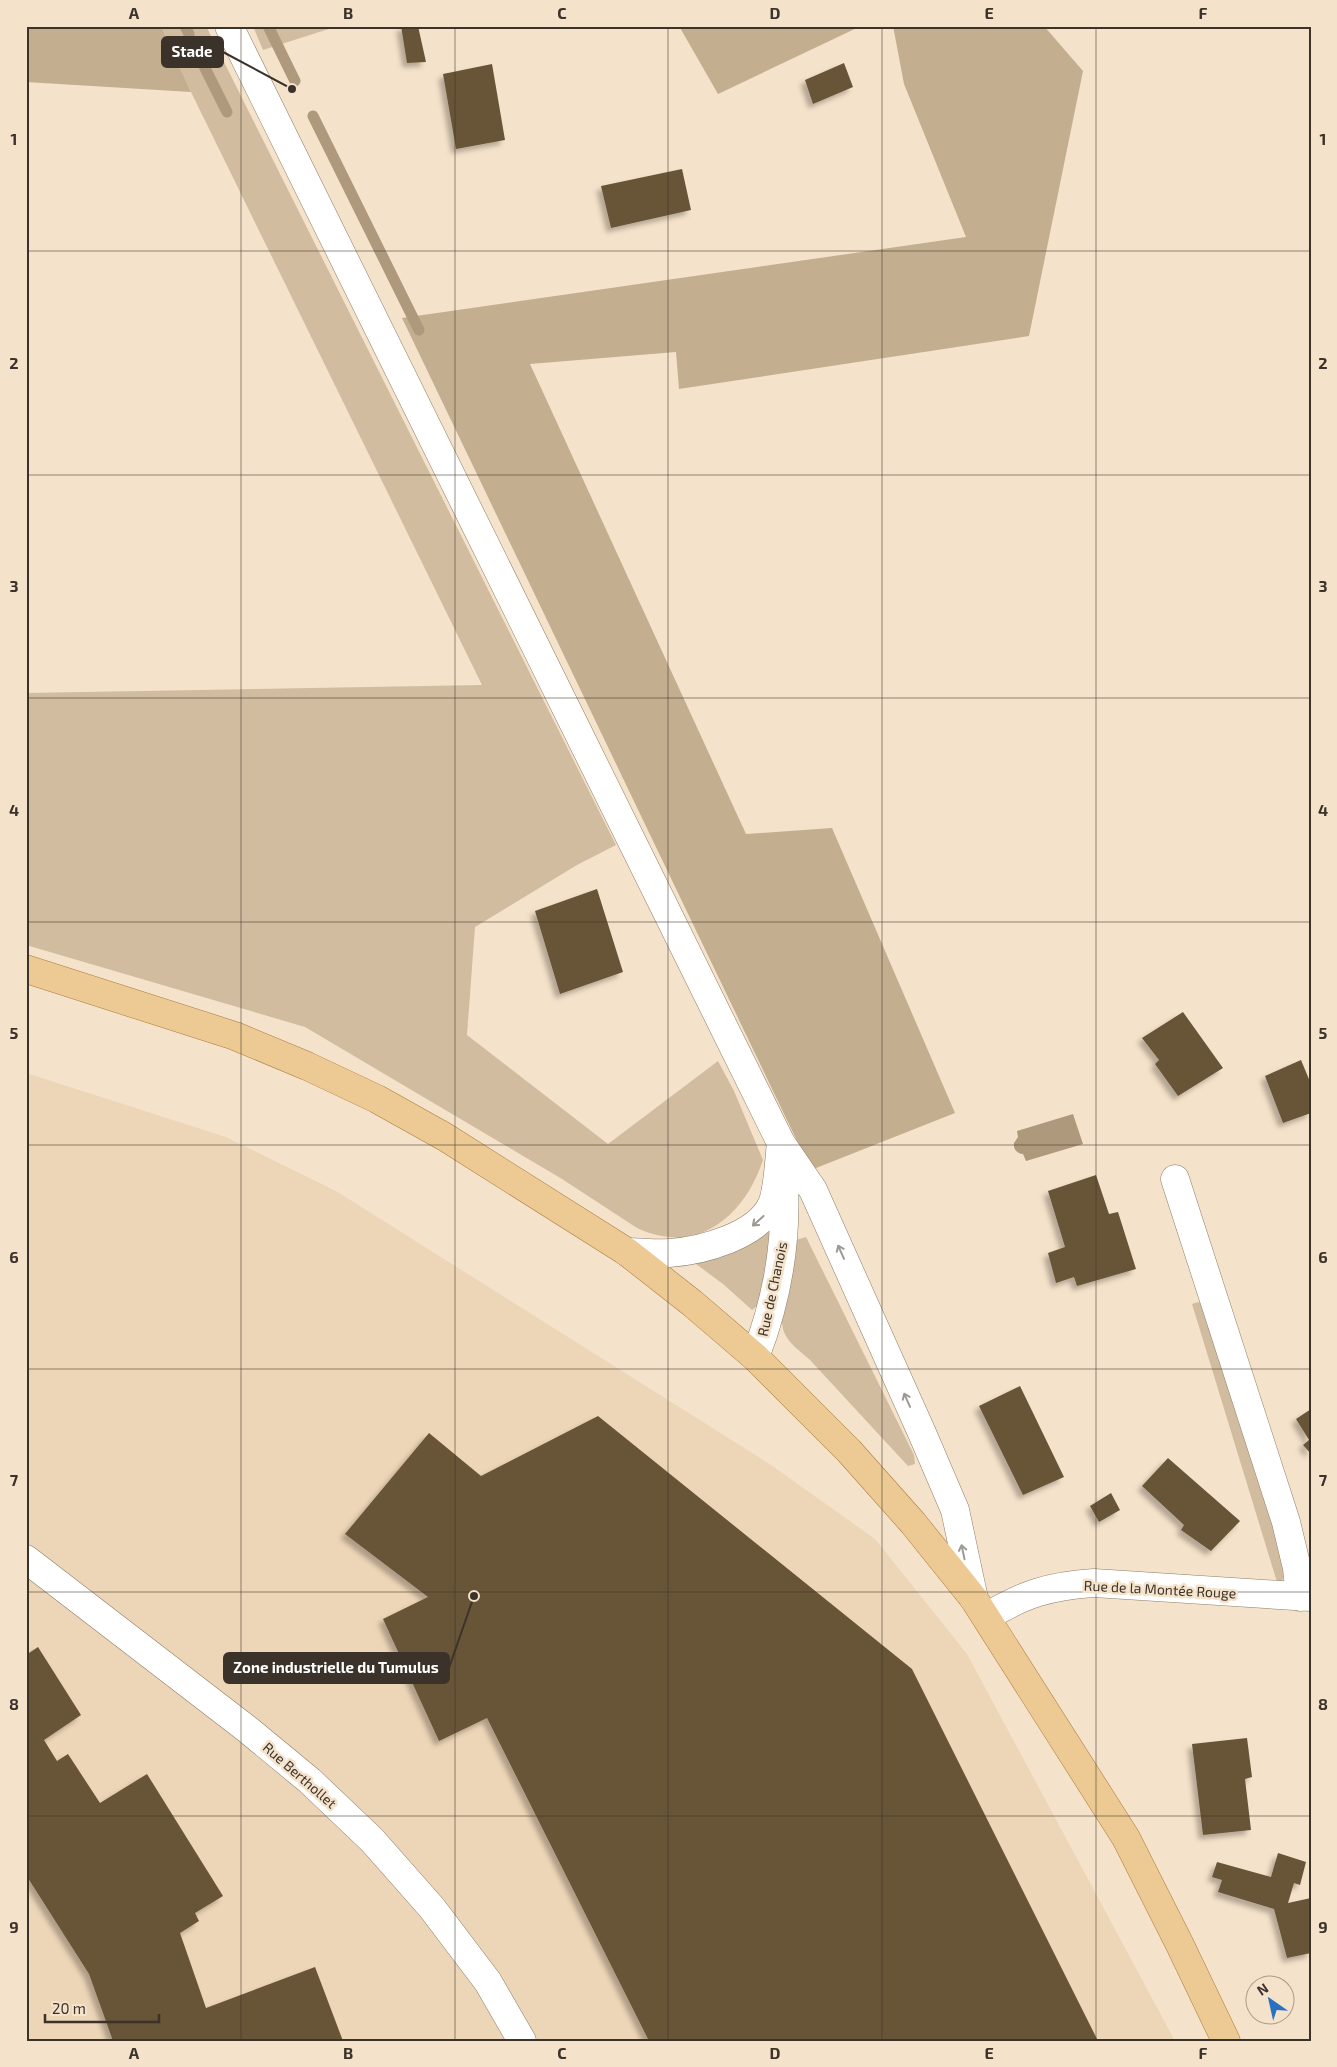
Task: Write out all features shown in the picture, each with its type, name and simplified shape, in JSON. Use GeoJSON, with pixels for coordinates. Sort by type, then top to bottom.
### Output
{"type":"FeatureCollection","features":[{"type":"Feature","properties":{"kind":"main road"},"geometry":{"type":"LineString","coordinates":[[26,968],[235,1036],[351,1087],[445,1137],[627,1252],[692,1303],[755,1357],[849,1451],[913,1522],[980,1608],[1126,1838],[1226,2041]]}},
{"type":"Feature","properties":{"kind":"street"},"geometry":{"type":"LineString","coordinates":[[229,26],[781,1143],[813,1190],[955,1510],[980,1608]]}},
{"type":"Feature","properties":{"kind":"street"},"geometry":{"type":"LineString","coordinates":[[627,1252],[670,1253],[697,1248],[739,1235],[756,1224],[764,1217],[772,1203],[781,1143]]}},
{"type":"Feature","properties":{"kind":"street","name":"Rue de Chanois"},"geometry":{"type":"LineString","coordinates":[[755,1357],[766,1330],[782,1253],[785,1214],[781,1143]]}},
{"type":"Feature","properties":{"kind":"street"},"geometry":{"type":"LineString","coordinates":[[1175,1179],[1286,1522],[1305,1597]]}},
{"type":"Feature","properties":{"kind":"street","name":"Rue Berthollet"},"geometry":{"type":"LineString","coordinates":[[26,1559],[247,1729],[310,1782],[372,1840],[432,1908],[488,1982],[522,2041]]}},
{"type":"Feature","properties":{"kind":"street","name":"Rue de la Montée Rouge"},"geometry":{"type":"LineString","coordinates":[[980,1608],[1011,1602],[1033,1593],[1056,1587],[1094,1583],[1305,1597]]}},
{"type":"Feature","properties":{"kind":"shaded area"},"geometry":{"type":"Polygon","coordinates":[[[26,26],[161,26],[191,92],[26,82],[26,26]]]}},
{"type":"Feature","properties":{"kind":"shaded area"},"geometry":{"type":"Polygon","coordinates":[[[161,26],[206,26],[616,845],[577,865],[475,927],[467,1035],[608,1144],[718,1061],[734,1091],[763,1160],[755,1180],[744,1199],[731,1214],[715,1226],[698,1234],[679,1237],[659,1235],[637,1228],[562,1179],[305,1027],[26,945],[26,693],[482,685],[191,92],[161,26]]]}},
{"type":"Feature","properties":{"kind":"shaded area"},"geometry":{"type":"Polygon","coordinates":[[[253,26],[338,26],[263,50],[253,26]]]}},
{"type":"Feature","properties":{"kind":"shaded area"},"geometry":{"type":"Polygon","coordinates":[[[679,26],[861,26],[718,94],[679,26]]]}},
{"type":"Feature","properties":{"kind":"shaded area"},"geometry":{"type":"Polygon","coordinates":[[[893,26],[1044,26],[1083,71],[1029,336],[679,389],[676,352],[530,364],[746,834],[832,828],[955,1113],[811,1170],[402,318],[966,237],[904,84],[893,26]]]}},
{"type":"Feature","properties":{"kind":"shaded area"},"geometry":{"type":"Polygon","coordinates":[[[26,1073],[226,1137],[336,1191],[771,1465],[875,1539],[967,1654],[1175,2041],[26,2041],[26,1073]]]}},
{"type":"Feature","properties":{"kind":"shaded area"},"geometry":{"type":"Polygon","coordinates":[[[1073,1114],[1083,1144],[1026,1161],[1023,1154],[1015,1149],[1014,1143],[1018,1137],[1017,1131],[1073,1114]]]}},
{"type":"Feature","properties":{"kind":"shaded area"},"geometry":{"type":"Polygon","coordinates":[[[767,1229],[771,1229],[771,1243],[758,1305],[752,1310],[723,1284],[696,1264],[767,1229]]]}},
{"type":"Feature","properties":{"kind":"shaded area"},"geometry":{"type":"Polygon","coordinates":[[[806,1237],[914,1455],[915,1464],[908,1466],[810,1360],[792,1344],[784,1332],[782,1323],[783,1300],[796,1240],[806,1237]]]}},
{"type":"Feature","properties":{"kind":"shaded area"},"geometry":{"type":"Polygon","coordinates":[[[1198,1302],[1204,1304],[1277,1525],[1286,1573],[1281,1582],[1277,1582],[1192,1304],[1198,1302]]]}},
{"type":"Feature","properties":{"kind":"building"},"geometry":{"type":"Polygon","coordinates":[[[401,26],[418,26],[426,62],[407,63],[401,26]]]}},
{"type":"Feature","properties":{"kind":"building"},"geometry":{"type":"Polygon","coordinates":[[[844,63],[853,87],[813,104],[805,80],[844,63]]]}},
{"type":"Feature","properties":{"kind":"building"},"geometry":{"type":"Polygon","coordinates":[[[492,64],[505,140],[456,149],[443,74],[492,64]]]}},
{"type":"Feature","properties":{"kind":"building"},"geometry":{"type":"Polygon","coordinates":[[[682,169],[691,210],[611,228],[601,186],[682,169]]]}},
{"type":"Feature","properties":{"kind":"building"},"geometry":{"type":"Polygon","coordinates":[[[597,889],[623,972],[560,994],[535,911],[597,889]]]}},
{"type":"Feature","properties":{"kind":"building"},"geometry":{"type":"Polygon","coordinates":[[[1183,1012],[1223,1068],[1178,1096],[1155,1064],[1159,1060],[1142,1038],[1183,1012]]]}},
{"type":"Feature","properties":{"kind":"building"},"geometry":{"type":"Polygon","coordinates":[[[1301,1060],[1311,1084],[1311,1113],[1283,1123],[1265,1076],[1301,1060]]]}},
{"type":"Feature","properties":{"kind":"building"},"geometry":{"type":"Polygon","coordinates":[[[1096,1175],[1109,1214],[1118,1212],[1136,1269],[1077,1286],[1074,1277],[1056,1283],[1048,1253],[1065,1247],[1048,1191],[1096,1175]]]}},
{"type":"Feature","properties":{"kind":"building"},"geometry":{"type":"Polygon","coordinates":[[[1020,1386],[1064,1477],[1023,1495],[979,1406],[1020,1386]]]}},
{"type":"Feature","properties":{"kind":"building"},"geometry":{"type":"Polygon","coordinates":[[[1311,1409],[1311,1454],[1303,1445],[1309,1440],[1296,1419],[1311,1409]]]}},
{"type":"Feature","properties":{"kind":"building"},"geometry":{"type":"Polygon","coordinates":[[[598,1416],[912,1669],[1098,2041],[649,2041],[487,1718],[439,1741],[383,1619],[428,1597],[345,1534],[429,1433],[481,1476],[598,1416]]]}},
{"type":"Feature","properties":{"kind":"building"},"geometry":{"type":"Polygon","coordinates":[[[1168,1458],[1240,1521],[1211,1551],[1181,1530],[1184,1525],[1142,1486],[1168,1458]]]}},
{"type":"Feature","properties":{"kind":"building"},"geometry":{"type":"Polygon","coordinates":[[[1111,1493],[1120,1510],[1099,1522],[1090,1506],[1111,1493]]]}},
{"type":"Feature","properties":{"kind":"building"},"geometry":{"type":"Polygon","coordinates":[[[38,1647],[81,1715],[44,1740],[57,1761],[68,1754],[100,1803],[147,1774],[223,1896],[195,1913],[199,1921],[180,1933],[206,2008],[315,1967],[343,2041],[113,2041],[89,1974],[26,1875],[26,1655],[38,1647]]]}},
{"type":"Feature","properties":{"kind":"building"},"geometry":{"type":"Polygon","coordinates":[[[1247,1738],[1252,1777],[1245,1779],[1251,1830],[1203,1835],[1192,1744],[1247,1738]]]}},
{"type":"Feature","properties":{"kind":"building"},"geometry":{"type":"Polygon","coordinates":[[[1278,1853],[1306,1862],[1300,1885],[1294,1883],[1288,1903],[1311,1898],[1311,1953],[1287,1958],[1274,1909],[1218,1892],[1222,1880],[1212,1877],[1217,1862],[1271,1877],[1278,1853]]]}},
{"type":"Feature","properties":{"kind":"waterway"},"geometry":{"type":"LineString","coordinates":[[185,26],[189,34]]}},
{"type":"Feature","properties":{"kind":"waterway"},"geometry":{"type":"LineString","coordinates":[[268,26],[295,81]]}},
{"type":"Feature","properties":{"kind":"waterway"},"geometry":{"type":"LineString","coordinates":[[199,56],[227,112]]}},
{"type":"Feature","properties":{"kind":"waterway"},"geometry":{"type":"LineString","coordinates":[[313,116],[419,330]]}},
{"type":"Feature","properties":{"kind":"place","name":"Stade"},"geometry":{"type":"Point","coordinates":[292,89]}},
{"type":"Feature","properties":{"kind":"place","name":"Zone industrielle du Tumulus"},"geometry":{"type":"Point","coordinates":[474,1596]}}]}
